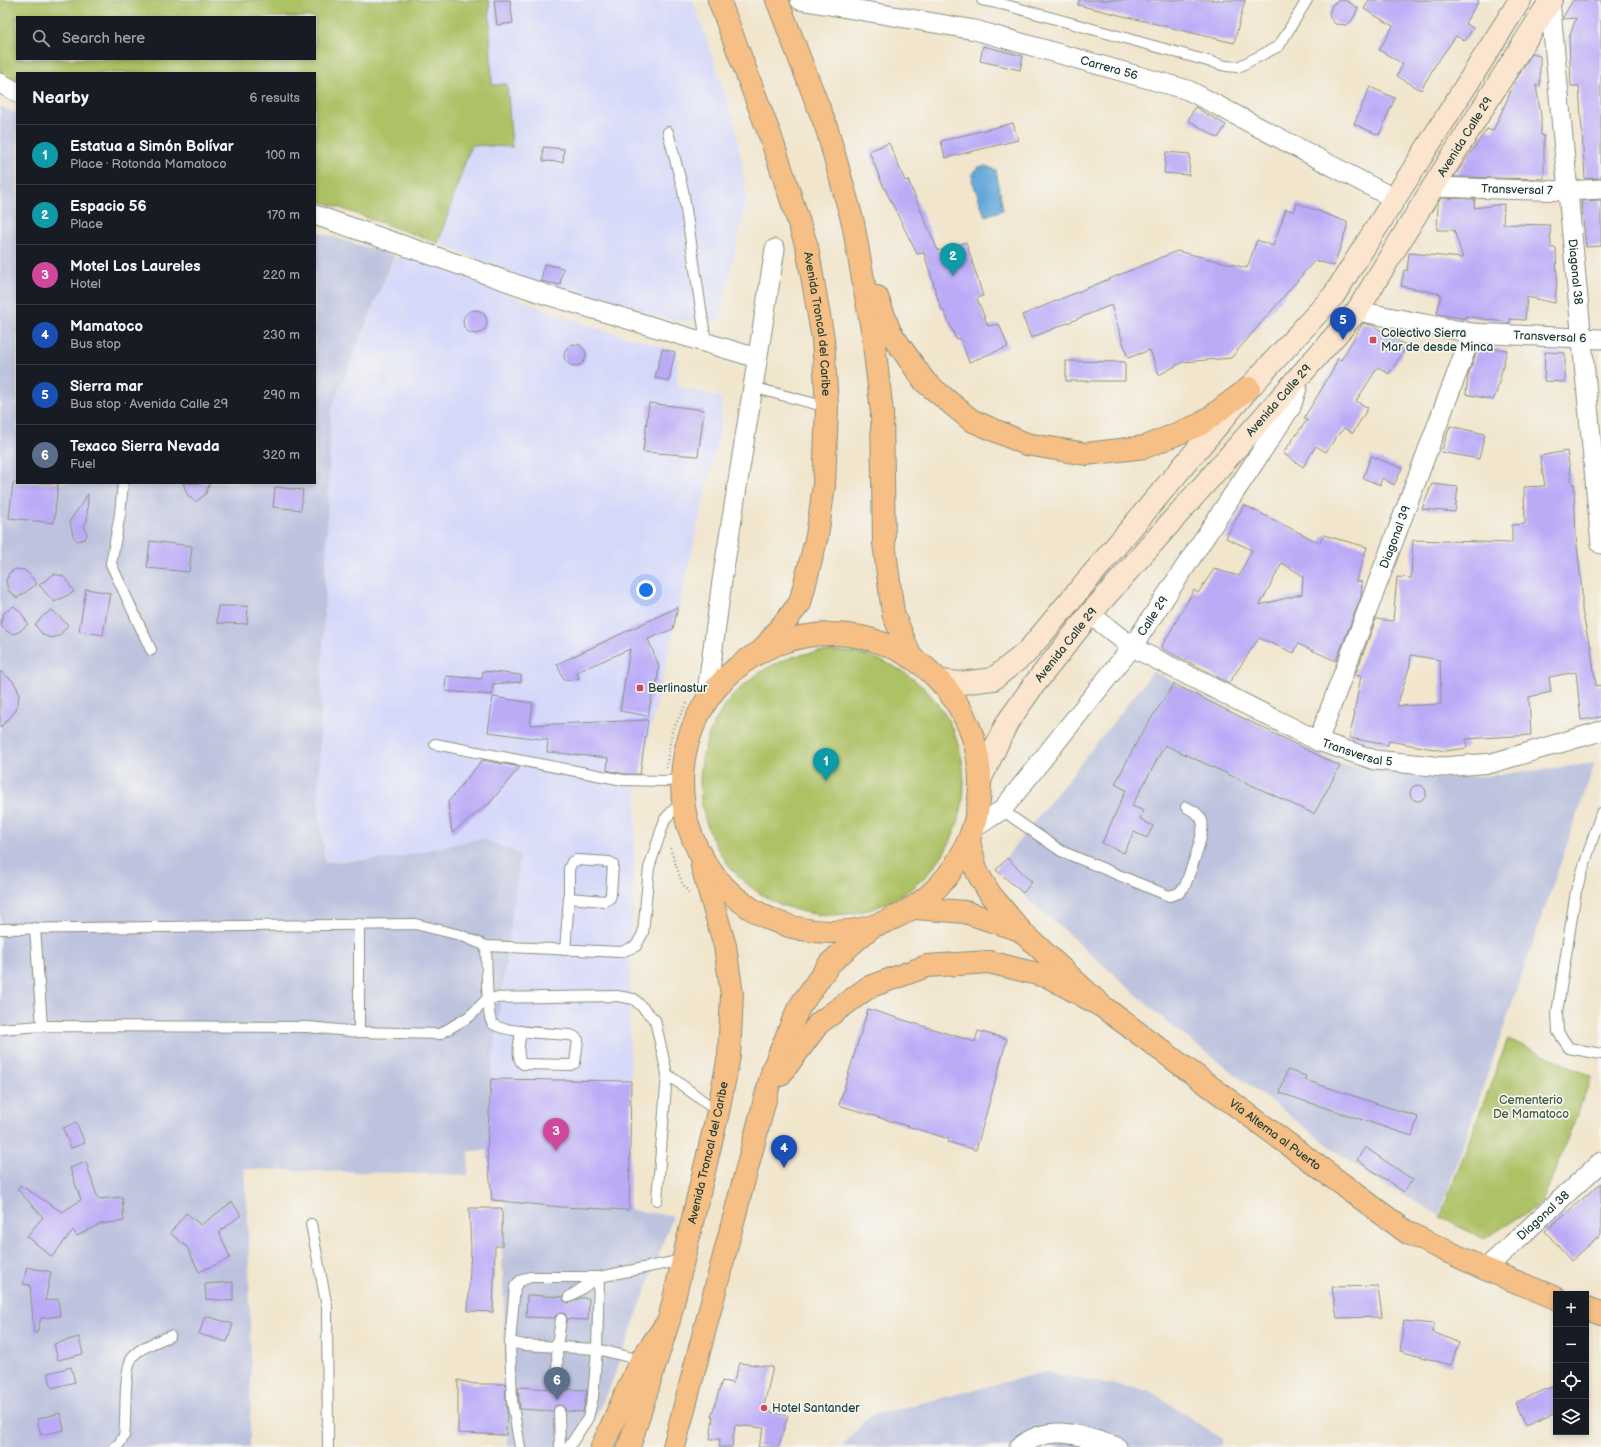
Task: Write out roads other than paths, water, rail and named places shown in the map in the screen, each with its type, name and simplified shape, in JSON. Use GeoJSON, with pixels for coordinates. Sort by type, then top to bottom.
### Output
{"type":"FeatureCollection","features":[{"type":"Feature","properties":{"kind":"main road","name":"Avenida Troncal del Caribe"},"geometry":{"type":"LineString","coordinates":[[719,0],[771,138],[807,247],[823,339],[827,407],[824,485],[817,536],[800,603],[764,648]]}},
{"type":"Feature","properties":{"kind":"main road"},"geometry":{"type":"LineString","coordinates":[[777,0],[827,129],[869,276],[890,332],[925,382],[971,420],[1026,444],[1086,454],[1145,447],[1201,424],[1249,388]]}},
{"type":"Feature","properties":{"kind":"main road","name":"Avenida Calle 29"},"geometry":{"type":"LineString","coordinates":[[941,681],[961,683],[993,679],[1026,653],[1249,388],[1334,295],[1520,0]]}},
{"type":"Feature","properties":{"kind":"main road","name":"Avenida Calle 29"},"geometry":{"type":"LineString","coordinates":[[980,780],[1007,723],[1033,686],[1090,614],[1357,311],[1550,0]]}},
{"type":"Feature","properties":{"kind":"main road"},"geometry":{"type":"LineString","coordinates":[[853,223],[873,334],[882,413],[884,543],[893,613],[910,655]]}},
{"type":"Feature","properties":{"kind":"main road"},"geometry":{"type":"LineString","coordinates":[[674,1447],[773,1069],[798,1009],[830,963],[870,929],[915,908],[947,879],[971,835],[979,804],[980,780],[975,744],[962,711],[941,681],[910,655],[882,642],[853,634],[823,633],[793,638],[764,648],[732,670],[706,700],[691,729],[682,760],[686,825],[699,855],[729,894],[771,922],[820,934],[870,929]]}},
{"type":"Feature","properties":{"kind":"main road","name":"Vía Alterna al Puerto"},"geometry":{"type":"LineString","coordinates":[[971,835],[977,872],[990,894],[1020,930],[1102,1008],[1408,1233],[1485,1269],[1553,1297]]}},
{"type":"Feature","properties":{"kind":"main road","name":"Avenida Troncal del Caribe"},"geometry":{"type":"LineString","coordinates":[[629,1447],[669,1320],[718,1112],[729,1056],[732,995],[725,946],[699,855]]}},
{"type":"Feature","properties":{"kind":"main road","name":"Vía Alterna al Puerto"},"geometry":{"type":"LineString","coordinates":[[915,908],[965,912],[1020,930]]}},
{"type":"Feature","properties":{"kind":"main road"},"geometry":{"type":"LineString","coordinates":[[758,1130],[781,1072],[818,1023],[869,987],[883,981],[927,966],[989,962],[1049,977],[1102,1008]]}},
{"type":"Feature","properties":{"kind":"main road"},"geometry":{"type":"LineString","coordinates":[[1589,1309],[1601,1313]]}},
{"type":"Feature","properties":{"kind":"main road"},"geometry":{"type":"LineString","coordinates":[[602,1447],[641,1360],[669,1320]]}},
{"type":"Feature","properties":{"kind":"street","name":"Carrera 56"},"geometry":{"type":"LineString","coordinates":[[800,0],[975,30],[1188,90],[1395,198]]}},
{"type":"Feature","properties":{"kind":"street","name":"Diagonal 38"},"geometry":{"type":"LineString","coordinates":[[1550,0],[1601,544]]}},
{"type":"Feature","properties":{"kind":"street"},"geometry":{"type":"LineString","coordinates":[[0,83],[16,91]]}},
{"type":"Feature","properties":{"kind":"street","name":"Transversal 7"},"geometry":{"type":"LineString","coordinates":[[1433,187],[1568,191],[1601,189]]}},
{"type":"Feature","properties":{"kind":"street"},"geometry":{"type":"LineString","coordinates":[[316,215],[547,295],[756,358]]}},
{"type":"Feature","properties":{"kind":"street"},"geometry":{"type":"LineString","coordinates":[[706,700],[722,581],[756,358],[775,248]]}},
{"type":"Feature","properties":{"kind":"street","name":"Transversal 6"},"geometry":{"type":"LineString","coordinates":[[1357,311],[1472,333],[1601,339]]}},
{"type":"Feature","properties":{"kind":"street","name":"Diagonal 39"},"geometry":{"type":"LineString","coordinates":[[1318,741],[1472,333]]}},
{"type":"Feature","properties":{"kind":"street","name":"Calle 29"},"geometry":{"type":"LineString","coordinates":[[971,835],[1002,810],[1132,647],[1291,407],[1297,379]]}},
{"type":"Feature","properties":{"kind":"street","name":"Transversal 5"},"geometry":{"type":"LineString","coordinates":[[1090,614],[1132,647],[1318,741],[1375,760],[1443,768],[1492,763],[1601,731]]}},
{"type":"Feature","properties":{"kind":"street","name":"Diagonal 38"},"geometry":{"type":"LineString","coordinates":[[1485,1269],[1601,1162]]}},
{"type":"Feature","properties":{"kind":"street"},"geometry":{"type":"LineString","coordinates":[[1019,1447],[1045,1433],[1065,1432],[1116,1447]]}},
{"type":"Feature","properties":{"kind":"lane"},"geometry":{"type":"LineString","coordinates":[[982,0],[1002,4],[1226,66],[1238,67],[1279,46],[1307,0]]}},
{"type":"Feature","properties":{"kind":"lane"},"geometry":{"type":"LineString","coordinates":[[668,132],[683,190],[706,342]]}},
{"type":"Feature","properties":{"kind":"lane"},"geometry":{"type":"LineString","coordinates":[[752,387],[827,407]]}},
{"type":"Feature","properties":{"kind":"lane"},"geometry":{"type":"LineString","coordinates":[[123,484],[112,564],[151,650]]}},
{"type":"Feature","properties":{"kind":"lane"},"geometry":{"type":"LineString","coordinates":[[0,929],[415,924],[460,935],[486,946],[621,952],[636,946],[643,933],[649,868],[665,819],[683,790],[664,781],[623,780],[435,744]]}},
{"type":"Feature","properties":{"kind":"lane"},"geometry":{"type":"LineString","coordinates":[[1002,810],[1061,851],[1169,896],[1179,893],[1185,886],[1202,832],[1202,821],[1198,815],[1186,807]]}},
{"type":"Feature","properties":{"kind":"lane"},"geometry":{"type":"LineString","coordinates":[[1601,813],[1576,891],[1557,1014],[1558,1032],[1569,1048],[1601,1054]]}},
{"type":"Feature","properties":{"kind":"lane"},"geometry":{"type":"LineString","coordinates":[[565,950],[569,898],[569,869],[572,862],[577,860],[609,862],[613,864],[610,898],[605,901],[569,898]]}},
{"type":"Feature","properties":{"kind":"lane"},"geometry":{"type":"LineString","coordinates":[[359,924],[360,1032]]}},
{"type":"Feature","properties":{"kind":"lane"},"geometry":{"type":"LineString","coordinates":[[35,928],[42,1026]]}},
{"type":"Feature","properties":{"kind":"lane"},"geometry":{"type":"LineString","coordinates":[[486,946],[488,998],[492,1024],[498,1028],[571,1035],[578,1040],[575,1063],[572,1065],[523,1064],[520,1062],[519,1057],[521,1031]]}},
{"type":"Feature","properties":{"kind":"lane"},"geometry":{"type":"LineString","coordinates":[[0,1029],[42,1026],[308,1027],[360,1032],[440,1034],[470,1016],[488,998],[617,996],[634,999],[655,1020],[667,1074],[657,1200]]}},
{"type":"Feature","properties":{"kind":"lane"},"geometry":{"type":"LineString","coordinates":[[667,1074],[718,1112]]}},
{"type":"Feature","properties":{"kind":"lane"},"geometry":{"type":"LineString","coordinates":[[311,1224],[327,1307],[328,1447]]}},
{"type":"Feature","properties":{"kind":"lane"},"geometry":{"type":"LineString","coordinates":[[520,1447],[512,1401],[510,1342],[515,1286],[520,1281],[530,1277],[599,1277],[683,1260]]}},
{"type":"Feature","properties":{"kind":"lane"},"geometry":{"type":"LineString","coordinates":[[570,1297],[599,1277]]}},
{"type":"Feature","properties":{"kind":"lane"},"geometry":{"type":"LineString","coordinates":[[569,1447],[588,1418],[593,1397],[597,1349],[599,1277]]}},
{"type":"Feature","properties":{"kind":"lane"},"geometry":{"type":"LineString","coordinates":[[558,1389],[557,1347],[561,1319]]}},
{"type":"Feature","properties":{"kind":"lane"},"geometry":{"type":"LineString","coordinates":[[115,1447],[124,1436],[128,1367],[134,1355],[149,1345],[170,1336]]}},
{"type":"Feature","properties":{"kind":"lane"},"geometry":{"type":"LineString","coordinates":[[510,1342],[524,1345],[597,1349],[641,1360]]}},
{"type":"Feature","properties":{"kind":"lane"},"geometry":{"type":"LineString","coordinates":[[559,1411],[560,1447]]}},
{"type":"Feature","properties":{"kind":"water"},"geometry":{"type":"Polygon","coordinates":[[[985,166],[996,170],[1003,210],[985,216],[972,180],[973,174],[978,167],[985,166]]]}},
{"type":"Feature","properties":{"kind":"place","name":"Espacio 56"},"geometry":{"type":"Point","coordinates":[953,276]}},
{"type":"Feature","properties":{"kind":"place","name":"Sierra mar"},"geometry":{"type":"Point","coordinates":[1343,340]}},
{"type":"Feature","properties":{"kind":"place","name":"Colectivo Sierra Mar de desde Minca"},"geometry":{"type":"Point","coordinates":[1373,340]}},
{"type":"Feature","properties":{"kind":"place","name":"Berlinastur"},"geometry":{"type":"Point","coordinates":[640,688]}},
{"type":"Feature","properties":{"kind":"place","name":"Estatua a Simón Bolívar"},"geometry":{"type":"Point","coordinates":[826,781]}},
{"type":"Feature","properties":{"kind":"place","name":"Motel Los Laureles"},"geometry":{"type":"Point","coordinates":[556,1151]}},
{"type":"Feature","properties":{"kind":"place","name":"Mamatoco"},"geometry":{"type":"Point","coordinates":[784,1168]}},
{"type":"Feature","properties":{"kind":"place","name":"Texaco Sierra Nevada"},"geometry":{"type":"Point","coordinates":[557,1400]}},
{"type":"Feature","properties":{"kind":"place","name":"Hotel Santander"},"geometry":{"type":"Point","coordinates":[764,1408]}},
{"type":"Feature","properties":{"kind":"park label","name":"Cementerio De Mamatoco"},"geometry":{"type":"Point","coordinates":[1531,1107]}}]}
